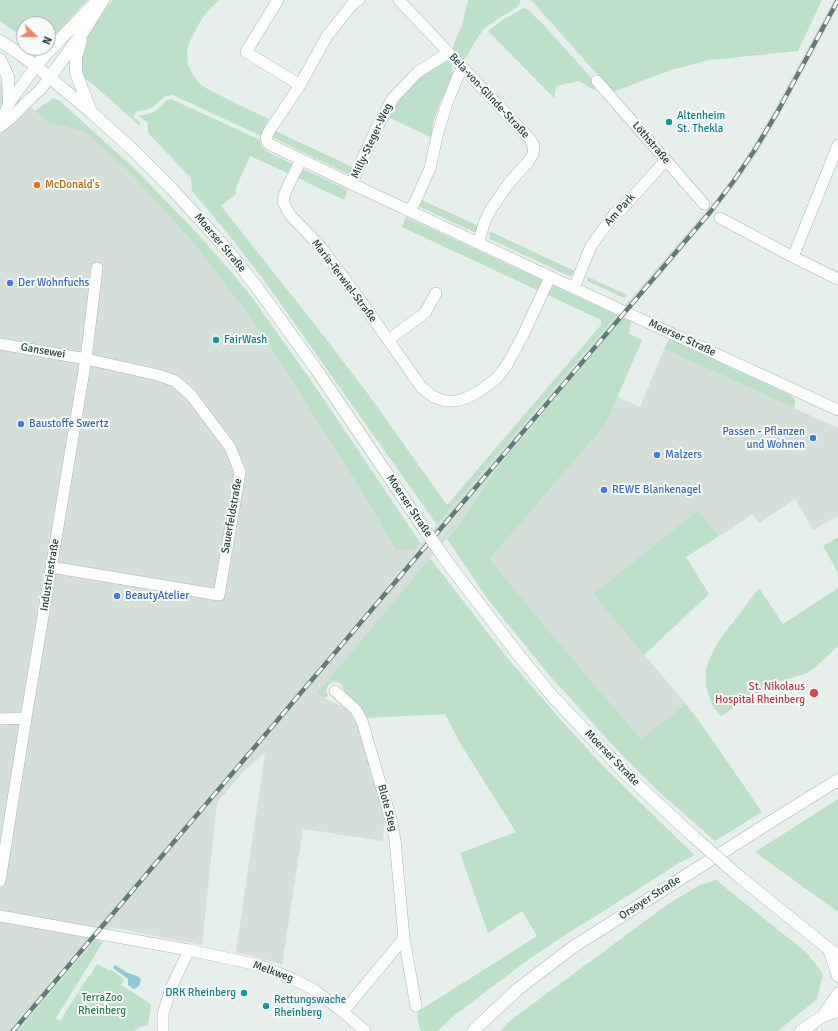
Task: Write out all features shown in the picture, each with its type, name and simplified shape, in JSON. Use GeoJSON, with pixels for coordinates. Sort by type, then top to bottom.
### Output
{"type":"FeatureCollection","features":[{"type":"Feature","properties":{"kind":"main road"},"geometry":{"type":"LineString","coordinates":[[36,66],[98,0]]}},
{"type":"Feature","properties":{"kind":"main road"},"geometry":{"type":"LineString","coordinates":[[50,77],[85,30],[103,0]]}},
{"type":"Feature","properties":{"kind":"main road"},"geometry":{"type":"LineString","coordinates":[[85,30],[76,57],[76,73],[92,112]]}},
{"type":"Feature","properties":{"kind":"main road","name":"Moerser Straße"},"geometry":{"type":"LineString","coordinates":[[0,41],[36,66],[92,112],[172,189],[229,252],[256,286],[316,369],[450,566],[553,697],[627,775],[694,837],[742,879],[834,952]]}},
{"type":"Feature","properties":{"kind":"main road"},"geometry":{"type":"LineString","coordinates":[[0,59],[8,77],[9,103]]}},
{"type":"Feature","properties":{"kind":"main road","name":"Orsoyer Straße"},"geometry":{"type":"LineString","coordinates":[[473,1031],[518,989],[573,947],[838,780]]}},
{"type":"Feature","properties":{"kind":"main road"},"geometry":{"type":"LineString","coordinates":[[834,952],[838,976]]}},
{"type":"Feature","properties":{"kind":"main road"},"geometry":{"type":"LineString","coordinates":[[823,1016],[838,993]]}},
{"type":"Feature","properties":{"kind":"main road"},"geometry":{"type":"LineString","coordinates":[[801,1031],[823,1016],[838,1011]]}},
{"type":"Feature","properties":{"kind":"street"},"geometry":{"type":"LineString","coordinates":[[278,0],[246,52],[300,85],[326,36],[354,2],[359,0]]}},
{"type":"Feature","properties":{"kind":"street","name":"Bela-von-Glinde-Straße"},"geometry":{"type":"LineString","coordinates":[[399,0],[530,139],[534,146],[528,162],[509,183],[491,209],[485,221],[478,243]]}},
{"type":"Feature","properties":{"kind":"street","name":"Milly-Steger-Weg"},"geometry":{"type":"LineString","coordinates":[[352,184],[376,129],[393,98],[418,72],[448,53]]}},
{"type":"Feature","properties":{"kind":"street"},"geometry":{"type":"LineString","coordinates":[[0,125],[9,103],[36,66]]}},
{"type":"Feature","properties":{"kind":"street"},"geometry":{"type":"LineString","coordinates":[[409,210],[415,202],[430,168],[438,132],[447,103],[458,76],[463,68]]}},
{"type":"Feature","properties":{"kind":"street"},"geometry":{"type":"LineString","coordinates":[[0,125],[11,118],[40,90],[50,77]]}},
{"type":"Feature","properties":{"kind":"street","name":"Löthstraße"},"geometry":{"type":"LineString","coordinates":[[597,81],[704,204]]}},
{"type":"Feature","properties":{"kind":"street","name":"Moerser Straße"},"geometry":{"type":"LineString","coordinates":[[300,85],[268,133],[266,141],[273,146],[550,277],[838,410]]}},
{"type":"Feature","properties":{"kind":"street"},"geometry":{"type":"LineString","coordinates":[[793,256],[838,145]]}},
{"type":"Feature","properties":{"kind":"street","name":"Maria-Terwiel-Straße"},"geometry":{"type":"LineString","coordinates":[[301,160],[284,196],[283,202],[290,215],[321,247],[422,388],[434,397],[445,401],[457,401],[478,392],[496,379],[507,365],[524,333],[550,277]]}},
{"type":"Feature","properties":{"kind":"street","name":"Am Park"},"geometry":{"type":"LineString","coordinates":[[574,288],[591,246],[615,213],[621,210],[666,160]]}},
{"type":"Feature","properties":{"kind":"street"},"geometry":{"type":"LineString","coordinates":[[720,218],[838,279]]}},
{"type":"Feature","properties":{"kind":"street","name":"Industriestraße"},"geometry":{"type":"LineString","coordinates":[[0,881],[86,359],[97,268]]}},
{"type":"Feature","properties":{"kind":"street"},"geometry":{"type":"LineString","coordinates":[[388,340],[425,313],[436,293]]}},
{"type":"Feature","properties":{"kind":"street","name":"Gansewei"},"geometry":{"type":"LineString","coordinates":[[0,344],[86,359]]}},
{"type":"Feature","properties":{"kind":"street","name":"Sauerfeldstraße"},"geometry":{"type":"LineString","coordinates":[[51,567],[219,595],[240,472],[230,447],[192,395],[175,381],[158,375],[86,359]]}},
{"type":"Feature","properties":{"kind":"street","name":"Blote Steg"},"geometry":{"type":"LineString","coordinates":[[335,691],[360,715],[392,823],[395,840],[404,938],[416,1006]]}},
{"type":"Feature","properties":{"kind":"street"},"geometry":{"type":"LineString","coordinates":[[0,719],[26,718]]}},
{"type":"Feature","properties":{"kind":"street","name":"Melkweg"},"geometry":{"type":"LineString","coordinates":[[0,916],[189,950],[259,965],[316,990],[365,1031]]}},
{"type":"Feature","properties":{"kind":"street"},"geometry":{"type":"LineString","coordinates":[[343,1012],[404,938]]}},
{"type":"Feature","properties":{"kind":"street"},"geometry":{"type":"LineString","coordinates":[[163,1031],[163,1014],[171,988],[189,950]]}},
{"type":"Feature","properties":{"kind":"shaded area"},"geometry":{"type":"Polygon","coordinates":[[[834,0],[838,0],[838,7],[772,128],[756,155],[737,182],[710,217],[580,368],[495,470],[460,523],[316,694],[351,710],[357,719],[366,755],[385,812],[383,841],[303,829],[282,965],[236,952],[265,752],[242,773],[217,803],[202,945],[110,927],[100,941],[95,940],[18,1031],[0,1031],[0,81],[50,124],[68,127],[84,132],[129,172],[192,241],[245,310],[287,373],[363,494],[396,550],[414,550],[421,544],[722,192],[742,164],[766,125],[834,0]]]}},
{"type":"Feature","properties":{"kind":"shaded area"},"geometry":{"type":"Polygon","coordinates":[[[664,349],[838,428],[838,516],[813,530],[795,499],[759,523],[752,514],[719,536],[698,510],[593,594],[686,704],[641,739],[490,559],[606,424],[618,397],[640,407],[664,349]]]}},
{"type":"Feature","properties":{"kind":"green space"},"geometry":{"type":"Polygon","coordinates":[[[0,0],[87,0],[56,34],[56,16],[16,16],[16,32],[0,21],[0,0]]]}},
{"type":"Feature","properties":{"kind":"green space"},"geometry":{"type":"Polygon","coordinates":[[[112,0],[219,0],[205,14],[192,37],[187,50],[188,65],[200,84],[206,88],[269,119],[265,125],[267,127],[261,136],[173,95],[164,97],[153,107],[147,110],[137,111],[133,117],[141,123],[139,125],[83,77],[80,63],[86,36],[112,0]]]}},
{"type":"Feature","properties":{"kind":"green space"},"geometry":{"type":"Polygon","coordinates":[[[468,0],[520,0],[520,3],[515,9],[484,29],[477,38],[466,58],[463,60],[453,50],[453,46],[462,25],[468,0]]]}},
{"type":"Feature","properties":{"kind":"green space"},"geometry":{"type":"Polygon","coordinates":[[[531,0],[822,0],[798,51],[709,60],[671,70],[613,92],[531,0]]]}},
{"type":"Feature","properties":{"kind":"green space"},"geometry":{"type":"Polygon","coordinates":[[[524,8],[542,23],[595,82],[594,90],[579,81],[556,86],[554,98],[488,31],[501,21],[524,8]]]}},
{"type":"Feature","properties":{"kind":"green space"},"geometry":{"type":"Polygon","coordinates":[[[443,61],[449,62],[452,66],[453,75],[446,95],[441,99],[432,126],[435,132],[434,139],[386,116],[389,110],[394,108],[414,80],[443,61]]]}},
{"type":"Feature","properties":{"kind":"green space"},"geometry":{"type":"Polygon","coordinates":[[[53,98],[60,101],[135,169],[194,230],[254,300],[319,392],[421,544],[414,550],[396,550],[363,494],[287,373],[245,310],[192,241],[129,172],[84,132],[68,127],[50,124],[35,111],[53,98]]]}},
{"type":"Feature","properties":{"kind":"green space"},"geometry":{"type":"Polygon","coordinates":[[[171,99],[260,140],[261,146],[266,151],[293,164],[290,174],[250,156],[236,187],[236,194],[221,206],[368,394],[447,505],[601,325],[601,320],[548,295],[551,288],[554,286],[617,315],[437,525],[266,283],[225,230],[192,191],[191,178],[148,133],[147,122],[138,116],[152,113],[167,100],[171,99]]]}},
{"type":"Feature","properties":{"kind":"green space"},"geometry":{"type":"Polygon","coordinates":[[[276,131],[354,168],[348,174],[274,138],[276,131]]]}},
{"type":"Feature","properties":{"kind":"green space"},"geometry":{"type":"Polygon","coordinates":[[[303,169],[348,190],[344,200],[298,178],[303,169]]]}},
{"type":"Feature","properties":{"kind":"green space"},"geometry":{"type":"Polygon","coordinates":[[[420,199],[481,227],[476,233],[420,207],[420,199]]]}},
{"type":"Feature","properties":{"kind":"green space"},"geometry":{"type":"Polygon","coordinates":[[[406,217],[542,280],[543,283],[539,291],[402,227],[406,217]]]}},
{"type":"Feature","properties":{"kind":"green space"},"geometry":{"type":"Polygon","coordinates":[[[489,231],[575,271],[569,276],[490,239],[489,231]]]}},
{"type":"Feature","properties":{"kind":"green space"},"geometry":{"type":"Polygon","coordinates":[[[588,277],[627,295],[624,298],[587,281],[588,277]]]}},
{"type":"Feature","properties":{"kind":"green space"},"geometry":{"type":"Polygon","coordinates":[[[623,318],[631,321],[629,334],[642,340],[606,424],[490,559],[641,739],[686,704],[762,812],[715,841],[658,791],[621,754],[550,676],[489,601],[447,539],[460,523],[495,470],[623,318]]]}},
{"type":"Feature","properties":{"kind":"green space"},"geometry":{"type":"Polygon","coordinates":[[[669,339],[792,396],[795,401],[794,408],[664,349],[669,339]]]}},
{"type":"Feature","properties":{"kind":"green space"},"geometry":{"type":"Polygon","coordinates":[[[698,510],[719,536],[686,557],[709,594],[644,655],[593,594],[698,510]]]}},
{"type":"Feature","properties":{"kind":"green space"},"geometry":{"type":"Polygon","coordinates":[[[838,537],[838,573],[823,546],[838,537]]]}},
{"type":"Feature","properties":{"kind":"green space"},"geometry":{"type":"Polygon","coordinates":[[[430,558],[505,655],[559,718],[604,767],[695,855],[679,863],[532,957],[451,1018],[438,1031],[421,1031],[417,1012],[537,936],[522,911],[488,933],[460,853],[516,832],[460,743],[445,714],[367,718],[345,692],[340,683],[333,682],[328,685],[326,692],[328,696],[325,698],[316,694],[430,558]]]}},
{"type":"Feature","properties":{"kind":"green space"},"geometry":{"type":"Polygon","coordinates":[[[759,588],[783,624],[838,588],[838,646],[807,673],[770,685],[721,716],[713,707],[706,687],[706,669],[718,642],[759,588]]]}},
{"type":"Feature","properties":{"kind":"green space"},"geometry":{"type":"Polygon","coordinates":[[[838,799],[838,912],[755,852],[838,799]]]}},
{"type":"Feature","properties":{"kind":"green space"},"geometry":{"type":"Polygon","coordinates":[[[716,880],[807,953],[823,974],[817,999],[778,1031],[500,1031],[511,1020],[668,904],[700,885],[716,880]]]}},
{"type":"Feature","properties":{"kind":"green space","name":"TerraZoo Rheinberg"},"geometry":{"type":"Polygon","coordinates":[[[95,940],[103,942],[56,1018],[60,1021],[97,964],[110,971],[111,970],[124,979],[121,985],[151,1004],[148,1025],[140,1027],[134,1031],[18,1031],[95,940]]]}},
{"type":"Feature","properties":{"kind":"water"},"geometry":{"type":"Polygon","coordinates":[[[115,965],[141,979],[139,986],[134,989],[128,985],[128,979],[113,968],[115,965]]]}},
{"type":"Feature","properties":{"kind":"railway"},"geometry":{"type":"LineString","coordinates":[[13,1031],[711,211],[754,151],[778,111],[838,0]]}},
{"type":"Feature","properties":{"kind":"place","name":"Altenheim St. Thekla"},"geometry":{"type":"Point","coordinates":[669,122]}},
{"type":"Feature","properties":{"kind":"place","name":"McDonald's"},"geometry":{"type":"Point","coordinates":[37,185]}},
{"type":"Feature","properties":{"kind":"place","name":"Der Wohnfuchs"},"geometry":{"type":"Point","coordinates":[10,283]}},
{"type":"Feature","properties":{"kind":"place","name":"FairWash"},"geometry":{"type":"Point","coordinates":[216,340]}},
{"type":"Feature","properties":{"kind":"place","name":"Baustoffe Swertz"},"geometry":{"type":"Point","coordinates":[21,424]}},
{"type":"Feature","properties":{"kind":"place","name":"Passen - Pflanzen und Wohnen"},"geometry":{"type":"Point","coordinates":[813,438]}},
{"type":"Feature","properties":{"kind":"place","name":"Malzers"},"geometry":{"type":"Point","coordinates":[657,455]}},
{"type":"Feature","properties":{"kind":"place","name":"REWE Blankenagel"},"geometry":{"type":"Point","coordinates":[604,490]}},
{"type":"Feature","properties":{"kind":"place","name":"BeautyAtelier"},"geometry":{"type":"Point","coordinates":[117,596]}},
{"type":"Feature","properties":{"kind":"place","name":"St. Nikolaus Hospital Rheinberg"},"geometry":{"type":"Point","coordinates":[814,693]}},
{"type":"Feature","properties":{"kind":"place","name":"DRK Rheinberg"},"geometry":{"type":"Point","coordinates":[244,993]}},
{"type":"Feature","properties":{"kind":"place","name":"Rettungswache Rheinberg"},"geometry":{"type":"Point","coordinates":[266,1006]}}]}
